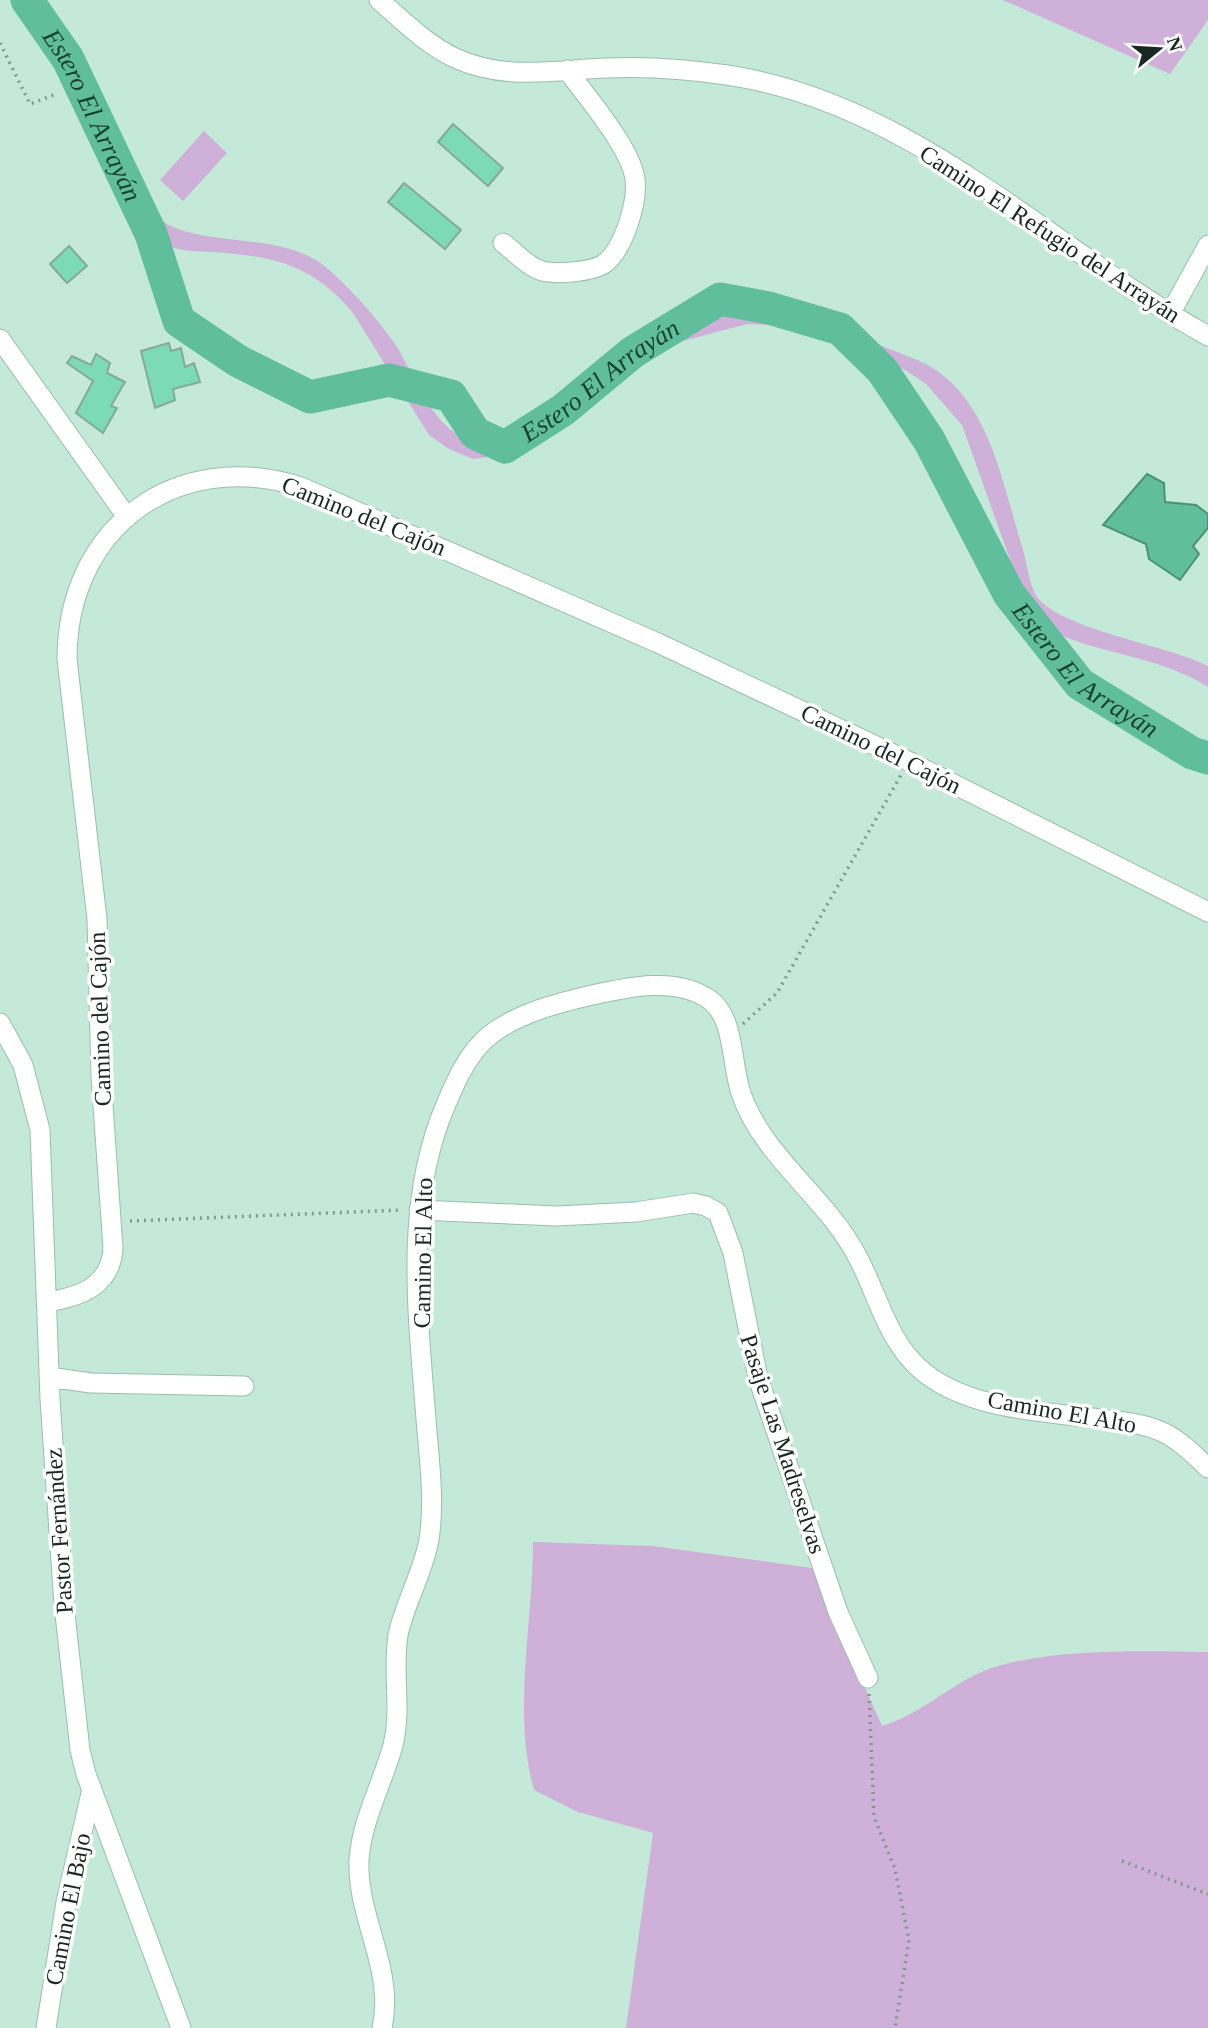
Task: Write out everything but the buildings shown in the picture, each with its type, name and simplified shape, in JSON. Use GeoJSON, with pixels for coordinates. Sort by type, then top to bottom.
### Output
{"type":"FeatureCollection","features":[{"type":"Feature","properties":{"kind":"street","name":"Camino El Refugio del Arrayán"},"geometry":{"type":"LineString","coordinates":[[379,0],[420,36],[472,65],[512,73],[649,67],[730,75],[770,84],[855,115],[976,180],[1170,314],[1208,336]]}},
{"type":"Feature","properties":{"kind":"street"},"geometry":{"type":"LineString","coordinates":[[503,243],[538,270],[569,273],[604,263],[625,234],[634,202],[635,177],[614,135],[567,70]]}},
{"type":"Feature","properties":{"kind":"street"},"geometry":{"type":"LineString","coordinates":[[1170,314],[1208,245]]}},
{"type":"Feature","properties":{"kind":"street"},"geometry":{"type":"LineString","coordinates":[[0,339],[127,517]]}},
{"type":"Feature","properties":{"kind":"street","name":"Camino del Cajón"},"geometry":{"type":"LineString","coordinates":[[47,1302],[80,1294],[105,1277],[113,1259],[101,1077],[97,919],[67,639],[74,600],[85,572],[100,546],[127,517],[161,494],[200,480],[241,475],[282,481],[658,643],[908,761],[1208,912]]}},
{"type":"Feature","properties":{"kind":"street","name":"Camino El Alto"},"geometry":{"type":"LineString","coordinates":[[382,2028],[385,2008],[384,1976],[361,1894],[359,1858],[364,1830],[394,1742],[398,1710],[397,1642],[430,1531],[431,1481],[418,1278],[419,1210],[428,1151],[454,1086],[472,1053],[502,1027],[538,1011],[593,995],[666,986],[698,994],[713,1002],[722,1014],[728,1032],[735,1073],[749,1114],[851,1244],[895,1339],[913,1363],[941,1384],[987,1401],[1153,1428],[1179,1441],[1208,1468]]}},
{"type":"Feature","properties":{"kind":"street","name":"Pastor Fernández"},"geometry":{"type":"LineString","coordinates":[[0,1023],[26,1074],[40,1130],[49,1377],[80,1750],[181,2028]]}},
{"type":"Feature","properties":{"kind":"street","name":"Pasaje Las Madreselvas"},"geometry":{"type":"LineString","coordinates":[[419,1210],[557,1216],[636,1212],[693,1203],[718,1213],[733,1254],[758,1378],[838,1612],[868,1678]]}},
{"type":"Feature","properties":{"kind":"street"},"geometry":{"type":"LineString","coordinates":[[49,1377],[91,1384],[244,1386]]}},
{"type":"Feature","properties":{"kind":"street","name":"Camino El Bajo"},"geometry":{"type":"LineString","coordinates":[[46,2028],[66,1902],[92,1789]]}},
{"type":"Feature","properties":{"kind":"path"},"geometry":{"type":"LineString","coordinates":[[0,43],[30,104],[56,94]]}},
{"type":"Feature","properties":{"kind":"path"},"geometry":{"type":"LineString","coordinates":[[728,1032],[759,1013],[776,993],[908,761]]}},
{"type":"Feature","properties":{"kind":"path"},"geometry":{"type":"LineString","coordinates":[[111,1222],[419,1210]]}},
{"type":"Feature","properties":{"kind":"path"},"geometry":{"type":"LineString","coordinates":[[868,1678],[874,1817],[895,1868],[909,1940],[895,2028]]}},
{"type":"Feature","properties":{"kind":"path"},"geometry":{"type":"LineString","coordinates":[[1122,1861],[1208,1894]]}},
{"type":"Feature","properties":{"kind":"shaded area"},"geometry":{"type":"Polygon","coordinates":[[[18,0],[42,0],[66,42],[106,130],[148,208],[164,222],[185,231],[284,248],[308,256],[328,269],[356,296],[381,326],[397,347],[431,408],[455,432],[470,440],[487,442],[515,437],[535,425],[592,377],[664,335],[717,314],[742,308],[764,307],[791,313],[905,355],[941,374],[961,393],[977,416],[989,441],[1037,597],[1049,608],[1091,628],[1208,666],[1208,687],[1167,667],[1078,642],[1037,623],[1023,596],[962,425],[926,384],[905,370],[818,338],[771,325],[747,324],[683,341],[621,372],[559,427],[518,453],[473,459],[449,449],[429,435],[353,313],[322,283],[306,273],[273,260],[176,248],[163,243],[146,228],[107,169],[48,46],[18,0]]]}},
{"type":"Feature","properties":{"kind":"shaded area"},"geometry":{"type":"Polygon","coordinates":[[[1003,0],[1208,0],[1208,20],[1170,74],[1003,0]]]}},
{"type":"Feature","properties":{"kind":"shaded area"},"geometry":{"type":"Polygon","coordinates":[[[204,131],[227,153],[183,201],[160,180],[204,131]]]}},
{"type":"Feature","properties":{"kind":"shaded area"},"geometry":{"type":"Polygon","coordinates":[[[1147,474],[1164,483],[1165,502],[1196,505],[1208,514],[1208,528],[1193,546],[1199,554],[1180,580],[1149,559],[1146,544],[1103,525],[1147,474]]]}},
{"type":"Feature","properties":{"kind":"shaded area"},"geometry":{"type":"Polygon","coordinates":[[[533,1542],[653,1546],[812,1568],[882,1726],[907,1716],[975,1675],[1026,1659],[1089,1653],[1208,1652],[1208,2028],[626,2028],[653,1833],[578,1812],[534,1790],[528,1760],[524,1698],[533,1542]]]}},
{"type":"Feature","properties":{"kind":"waterway","name":"Estero El Arrayán"},"geometry":{"type":"LineString","coordinates":[[27,0],[68,59],[151,234],[179,321],[238,361],[310,397],[389,380],[451,396],[475,433],[505,447],[563,410],[633,352],[720,299],[769,308],[840,329],[882,370],[929,440],[1009,594],[1080,684],[1192,753],[1208,758]]}}]}
